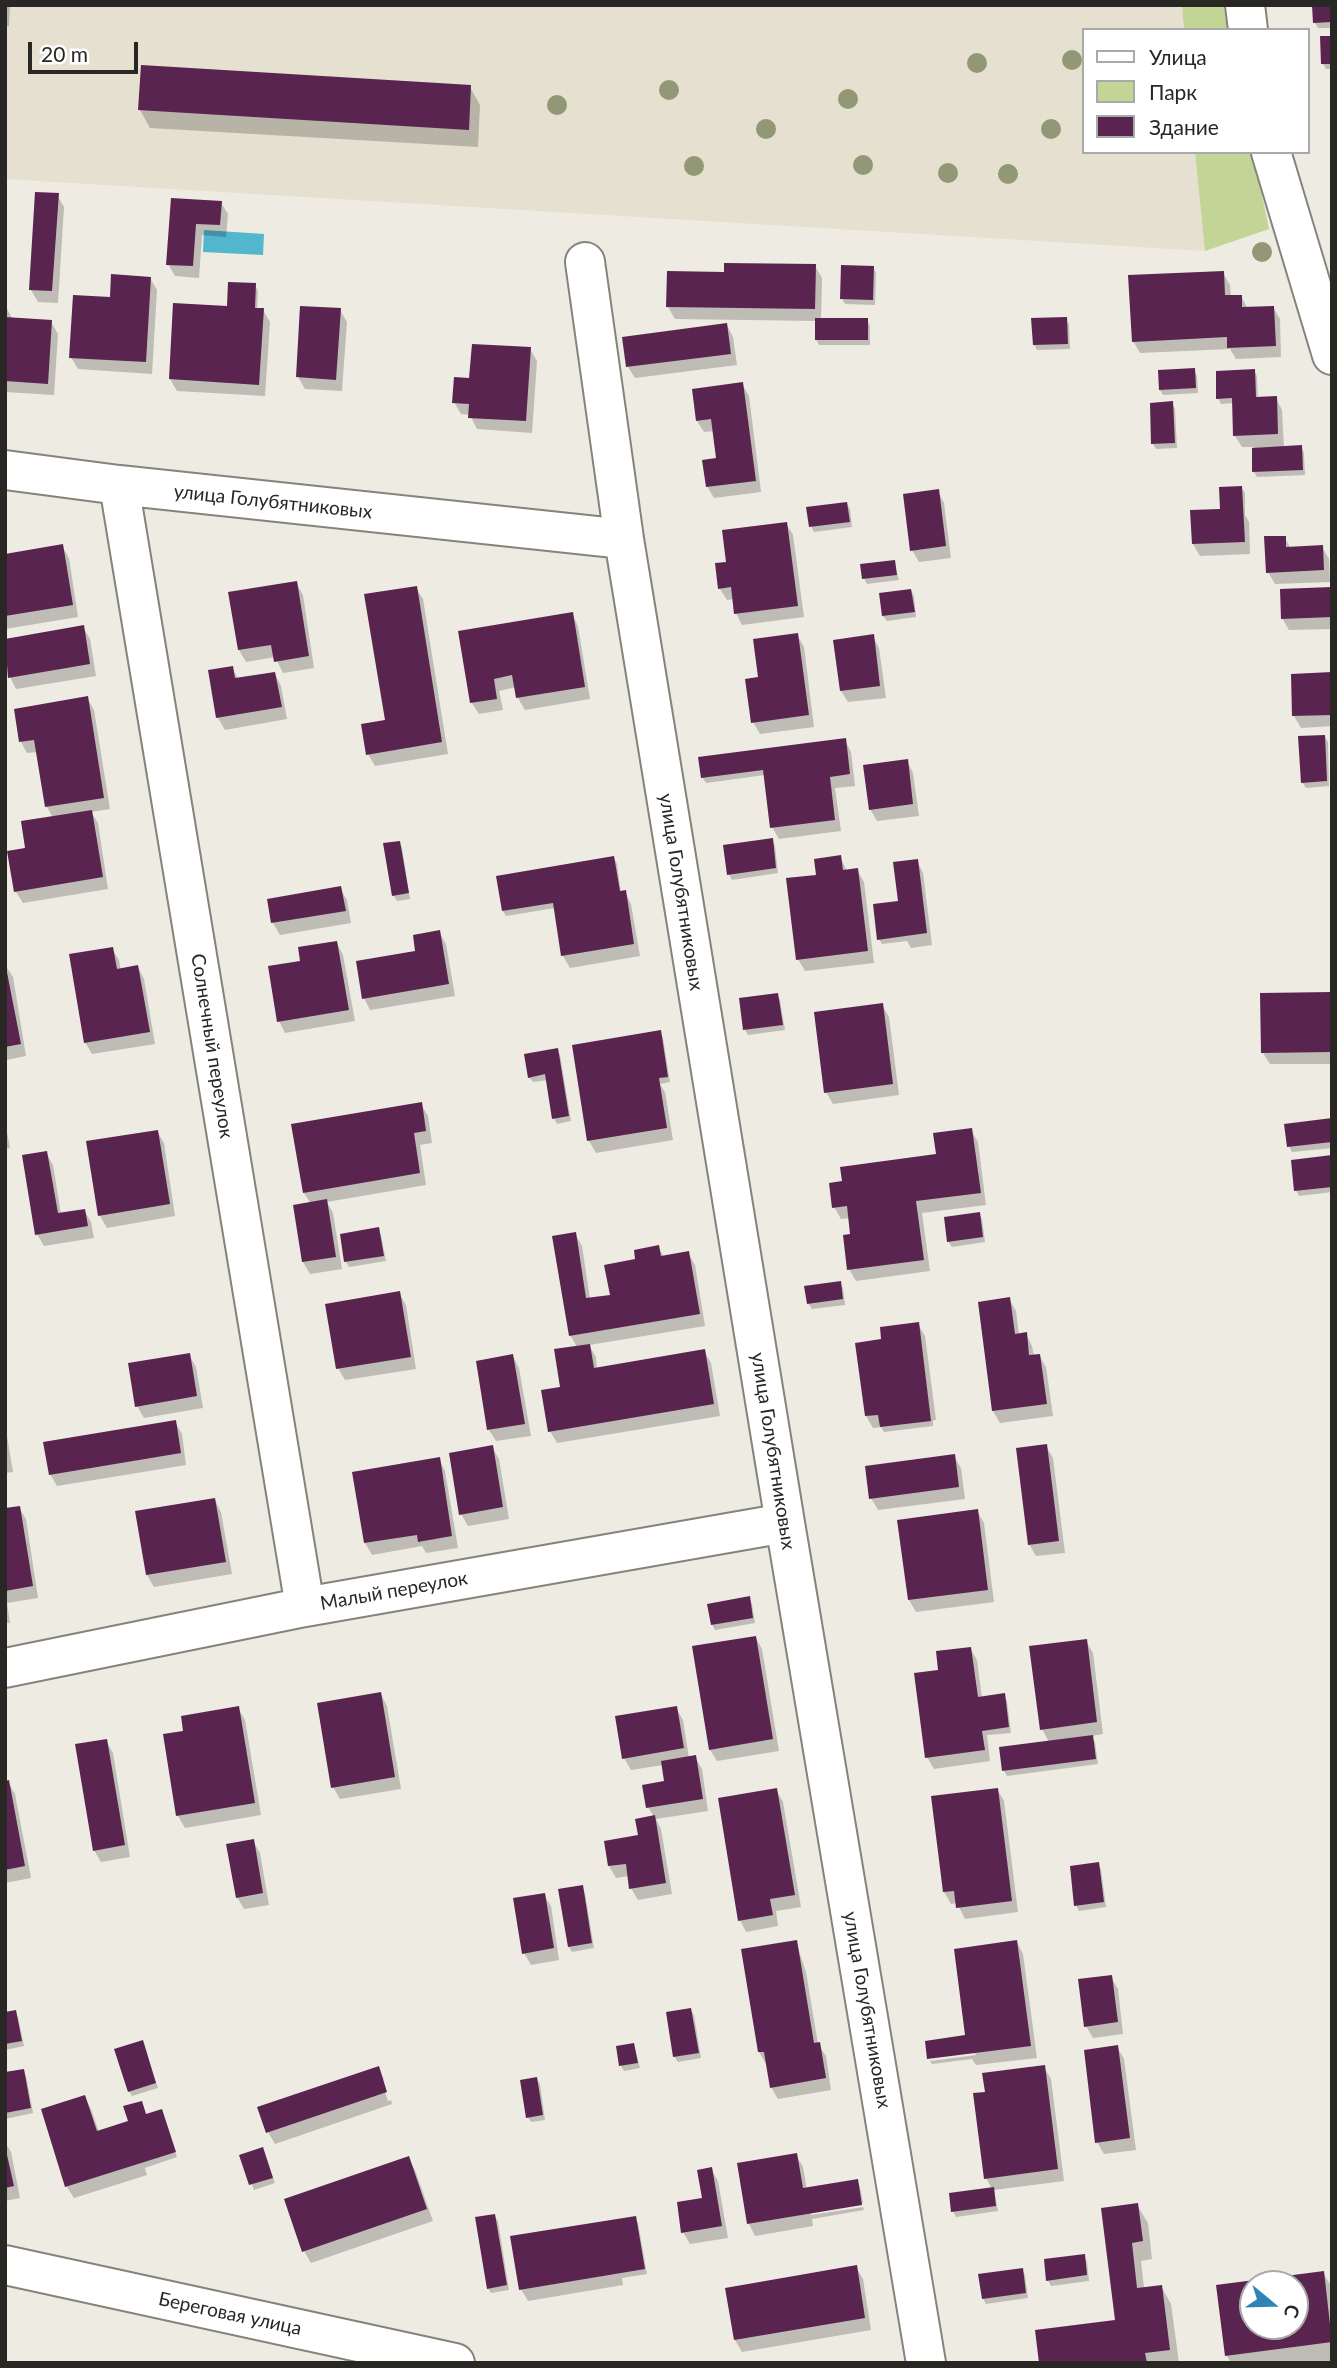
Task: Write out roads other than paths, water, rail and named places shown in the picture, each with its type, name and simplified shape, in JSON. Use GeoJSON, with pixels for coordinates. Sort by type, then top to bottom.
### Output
{"type":"FeatureCollection","features":[{"type":"Feature","properties":{"kind":"street"},"geometry":{"type":"LineString","coordinates":[[1245,5],[1248,28]]}},
{"type":"Feature","properties":{"kind":"street"},"geometry":{"type":"LineString","coordinates":[[1272,154],[1332,355]]}},
{"type":"Feature","properties":{"kind":"street","name":"улица Голубятниковых"},"geometry":{"type":"LineString","coordinates":[[585,262],[624,539],[926,2363]]}},
{"type":"Feature","properties":{"kind":"street","name":"улица Голубятниковых"},"geometry":{"type":"LineString","coordinates":[[5,470],[119,485],[624,539]]}},
{"type":"Feature","properties":{"kind":"street","name":"Солнечный переулок"},"geometry":{"type":"LineString","coordinates":[[119,485],[305,1607]]}},
{"type":"Feature","properties":{"kind":"street","name":"Малый переулок"},"geometry":{"type":"LineString","coordinates":[[5,1668],[305,1607],[785,1523]]}},
{"type":"Feature","properties":{"kind":"street","name":"Береговая улица"},"geometry":{"type":"LineString","coordinates":[[5,2265],[455,2363]]}},
{"type":"Feature","properties":{"kind":"water"},"geometry":{"type":"Polygon","coordinates":[[[204,230],[264,234],[263,255],[203,252],[204,230]]]}}]}
